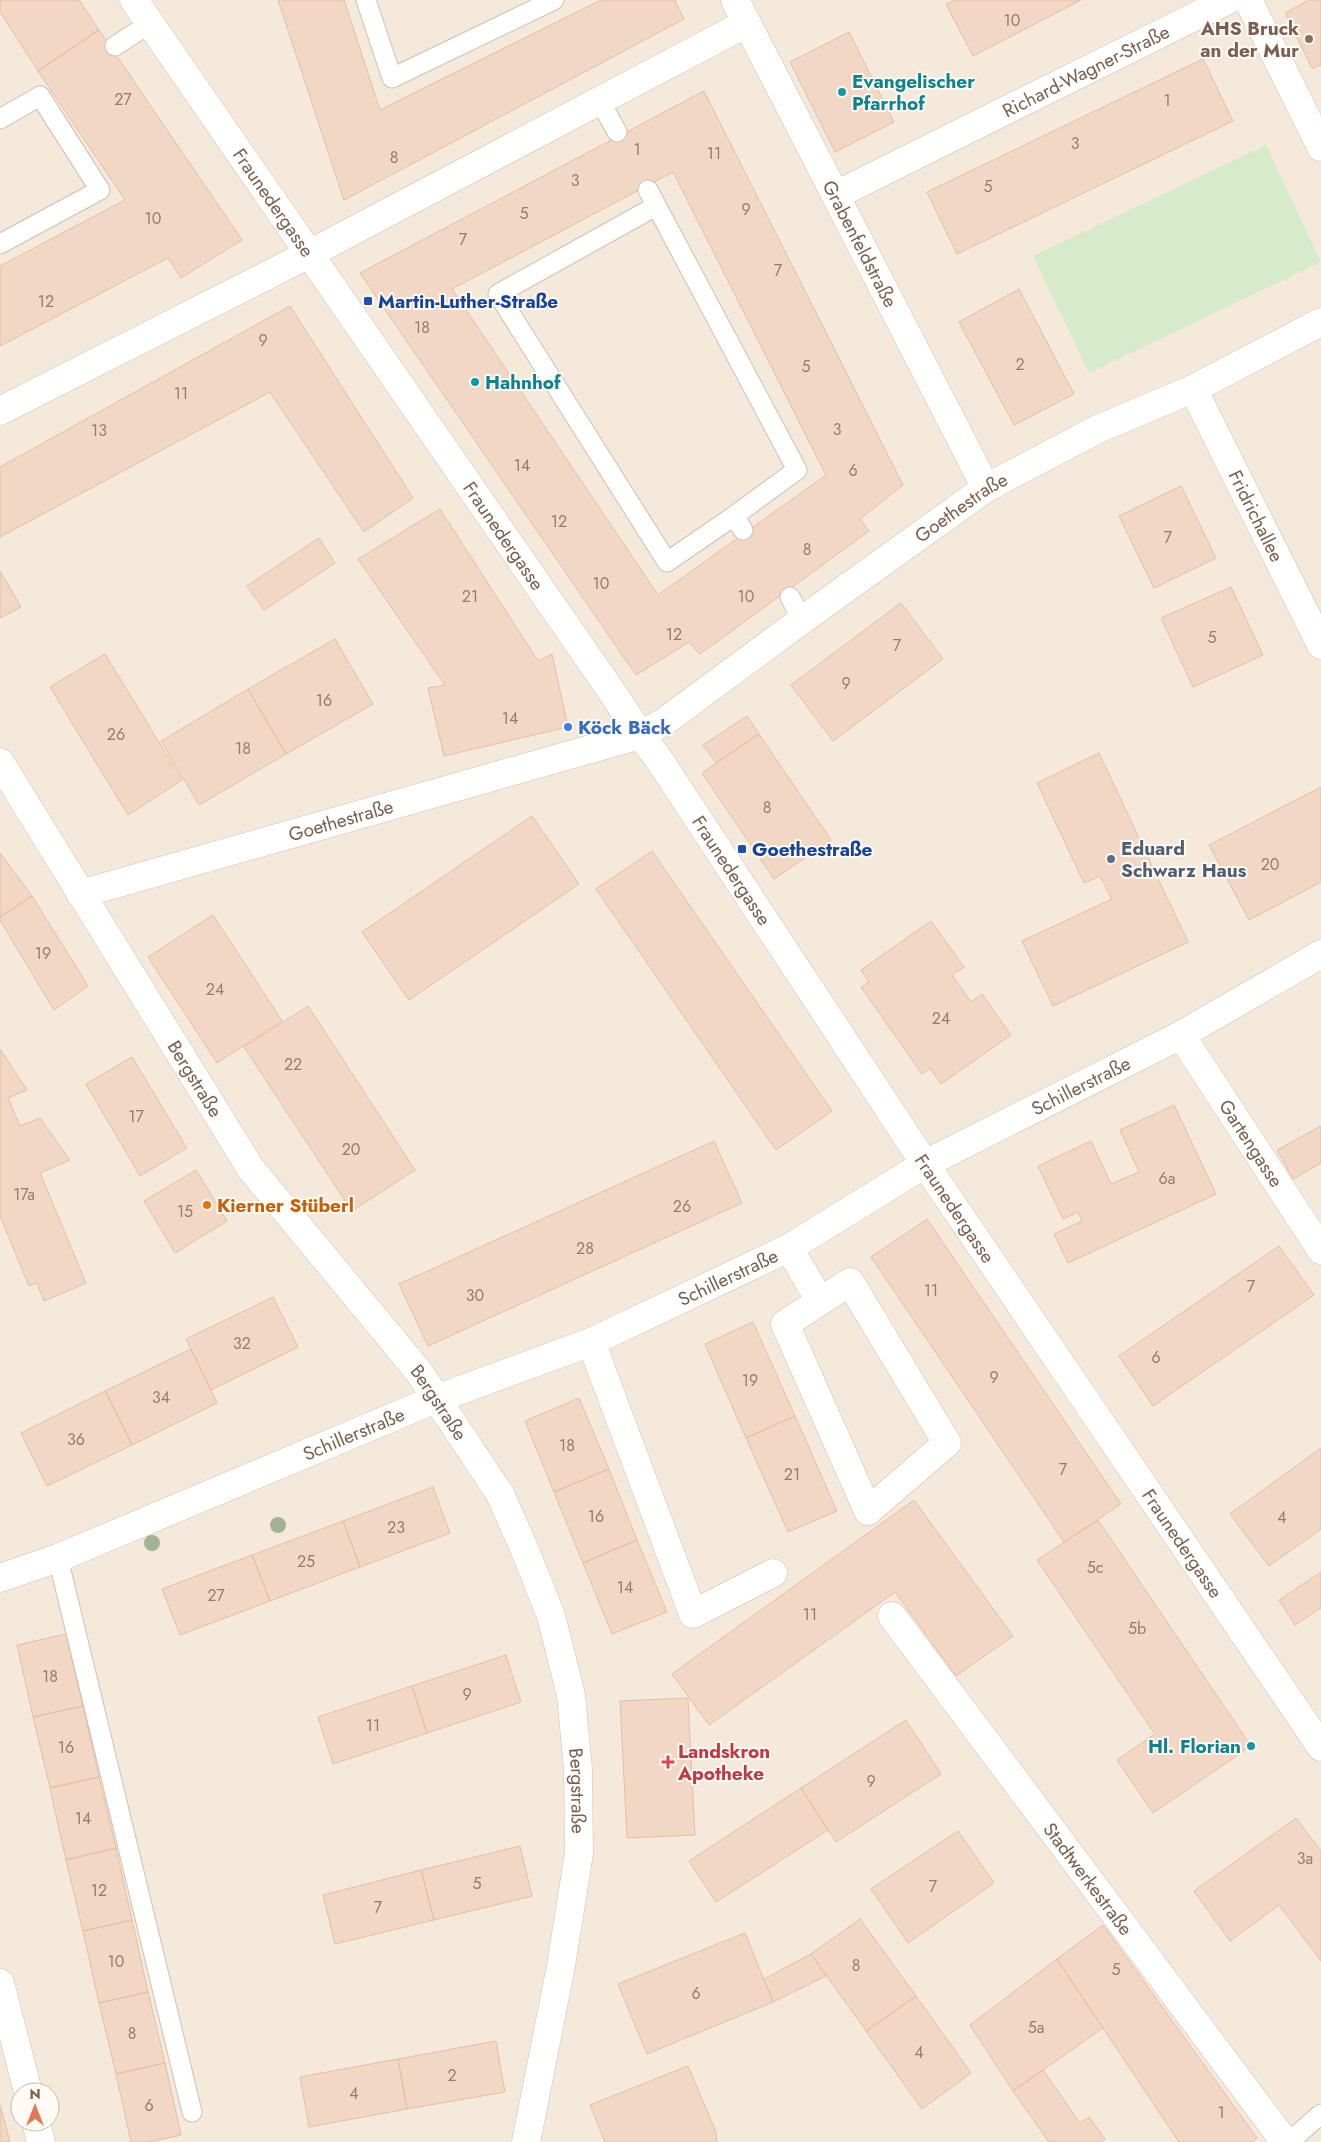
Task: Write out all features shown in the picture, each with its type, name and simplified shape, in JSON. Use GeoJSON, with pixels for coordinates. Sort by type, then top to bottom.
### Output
{"type":"FeatureCollection","features":[{"type":"Feature","properties":{"kind":"street","name":"Fraunedergasse"},"geometry":{"type":"LineString","coordinates":[[134,0],[640,735],[658,758],[925,1164],[1321,1747]]}},
{"type":"Feature","properties":{"kind":"street","name":"Richard-Wagner-Straße"},"geometry":{"type":"LineString","coordinates":[[836,195],[1228,0]]}},
{"type":"Feature","properties":{"kind":"street"},"geometry":{"type":"LineString","coordinates":[[1248,0],[1321,147]]}},
{"type":"Feature","properties":{"kind":"street","name":"Grabenfeldstraße"},"geometry":{"type":"LineString","coordinates":[[741,12],[986,488]]}},
{"type":"Feature","properties":{"kind":"street"},"geometry":{"type":"LineString","coordinates":[[0,411],[309,254],[600,101],[741,12]]}},
{"type":"Feature","properties":{"kind":"street","name":"Goethestraße"},"geometry":{"type":"LineString","coordinates":[[80,894],[640,735],[664,722],[796,609],[986,488],[1098,429],[1193,389],[1321,322]]}},
{"type":"Feature","properties":{"kind":"street","name":"Fridrichallee"},"geometry":{"type":"LineString","coordinates":[[1193,389],[1321,645]]}},
{"type":"Feature","properties":{"kind":"street","name":"Bergstraße"},"geometry":{"type":"LineString","coordinates":[[0,762],[251,1169],[418,1372],[500,1494],[524,1548],[550,1616],[571,1695],[578,1769],[579,1852],[561,1966],[526,2142]]}},
{"type":"Feature","properties":{"kind":"street","name":"Schillerstraße"},"geometry":{"type":"LineString","coordinates":[[0,1578],[58,1558],[436,1399],[591,1342],[789,1248],[925,1164],[1181,1035],[1321,954]]}},
{"type":"Feature","properties":{"kind":"street","name":"Gartengasse"},"geometry":{"type":"LineString","coordinates":[[1181,1035],[1321,1250]]}},
{"type":"Feature","properties":{"kind":"street","name":"Schillerstraße"},"geometry":{"type":"LineString","coordinates":[[789,1248],[820,1301]]}},
{"type":"Feature","properties":{"kind":"street"},"geometry":{"type":"LineString","coordinates":[[850,1282],[946,1443],[868,1511],[785,1324],[820,1301],[850,1282]]}},
{"type":"Feature","properties":{"kind":"street"},"geometry":{"type":"LineString","coordinates":[[591,1342],[693,1614],[773,1573]]}},
{"type":"Feature","properties":{"kind":"street","name":"Stadtwerkestraße"},"geometry":{"type":"LineString","coordinates":[[892,1616],[1287,2142]]}},
{"type":"Feature","properties":{"kind":"street"},"geometry":{"type":"LineString","coordinates":[[0,1983],[25,2082]]}},
{"type":"Feature","properties":{"kind":"lane"},"geometry":{"type":"LineString","coordinates":[[366,0],[392,78],[554,0]]}},
{"type":"Feature","properties":{"kind":"lane"},"geometry":{"type":"LineString","coordinates":[[115,46],[149,24]]}},
{"type":"Feature","properties":{"kind":"lane"},"geometry":{"type":"LineString","coordinates":[[0,119],[44,94],[100,190],[0,244]]}},
{"type":"Feature","properties":{"kind":"lane"},"geometry":{"type":"LineString","coordinates":[[600,101],[617,132]]}},
{"type":"Feature","properties":{"kind":"lane"},"geometry":{"type":"LineString","coordinates":[[652,198],[797,470],[738,523],[667,562],[498,294],[652,198]]}},
{"type":"Feature","properties":{"kind":"lane"},"geometry":{"type":"LineString","coordinates":[[58,1558],[192,2112]]}},
{"type":"Feature","properties":{"kind":"lane"},"geometry":{"type":"LineString","coordinates":[[1287,2142],[1321,2114]]}},
{"type":"Feature","properties":{"kind":"shaded area"},"geometry":{"type":"Polygon","coordinates":[[[0,0],[1321,0],[1321,2142],[0,2142],[0,0]]]}},
{"type":"Feature","properties":{"kind":"green space"},"geometry":{"type":"Polygon","coordinates":[[[1266,145],[1321,262],[1089,373],[1033,256],[1266,145]]]}},
{"type":"Feature","properties":{"kind":"building"},"geometry":{"type":"Polygon","coordinates":[[[0,0],[79,0],[99,30],[38,71],[0,12],[0,0]]]}},
{"type":"Feature","properties":{"kind":"building"},"geometry":{"type":"Polygon","coordinates":[[[278,0],[344,0],[380,110],[601,0],[675,0],[684,19],[344,200],[278,0]]]}},
{"type":"Feature","properties":{"kind":"building"},"geometry":{"type":"Polygon","coordinates":[[[954,0],[1081,0],[973,56],[946,4],[954,0]]]}},
{"type":"Feature","properties":{"kind":"building","name":"AHS Bruck an der Mur"},"geometry":{"type":"Polygon","coordinates":[[[1309,0],[1321,0],[1321,65],[1312,68],[1285,13],[1309,0]]]}},
{"type":"Feature","properties":{"kind":"building"},"geometry":{"type":"Polygon","coordinates":[[[99,30],[242,240],[181,278],[168,258],[0,346],[0,266],[125,200],[38,71],[99,30]]]}},
{"type":"Feature","properties":{"kind":"building","name":"Evangelischer Pfarrhof"},"geometry":{"type":"Polygon","coordinates":[[[849,32],[894,122],[835,152],[790,62],[849,32]]]}},
{"type":"Feature","properties":{"kind":"building"},"geometry":{"type":"Polygon","coordinates":[[[1203,59],[1233,121],[957,254],[927,192],[1203,59]]]}},
{"type":"Feature","properties":{"kind":"building","name":"Hahnhof"},"geometry":{"type":"Polygon","coordinates":[[[704,91],[903,485],[860,519],[869,531],[700,654],[689,642],[636,675],[360,273],[704,91]],[[673,172],[452,289],[658,595],[826,475],[673,172]]]}},
{"type":"Feature","properties":{"kind":"building"},"geometry":{"type":"Polygon","coordinates":[[[1019,289],[1074,394],[1014,425],[959,322],[1019,289]]]}},
{"type":"Feature","properties":{"kind":"building"},"geometry":{"type":"Polygon","coordinates":[[[290,306],[413,498],[364,532],[270,392],[0,537],[0,467],[290,306]]]}},
{"type":"Feature","properties":{"kind":"building"},"geometry":{"type":"Polygon","coordinates":[[[1181,486],[1216,558],[1154,588],[1119,516],[1181,486]]]}},
{"type":"Feature","properties":{"kind":"building"},"geometry":{"type":"Polygon","coordinates":[[[440,509],[538,661],[552,654],[568,727],[444,756],[428,688],[445,685],[358,559],[440,509]]]}},
{"type":"Feature","properties":{"kind":"building"},"geometry":{"type":"Polygon","coordinates":[[[319,538],[335,563],[264,610],[247,586],[319,538]]]}},
{"type":"Feature","properties":{"kind":"building"},"geometry":{"type":"Polygon","coordinates":[[[0,571],[21,607],[0,618],[0,571]]]}},
{"type":"Feature","properties":{"kind":"building"},"geometry":{"type":"Polygon","coordinates":[[[1231,587],[1263,655],[1193,687],[1161,618],[1231,587]]]}},
{"type":"Feature","properties":{"kind":"building"},"geometry":{"type":"Polygon","coordinates":[[[901,603],[943,659],[833,741],[791,685],[901,603]]]}},
{"type":"Feature","properties":{"kind":"building"},"geometry":{"type":"Polygon","coordinates":[[[335,639],[373,704],[286,754],[248,689],[335,639]]]}},
{"type":"Feature","properties":{"kind":"building"},"geometry":{"type":"Polygon","coordinates":[[[105,654],[182,780],[128,815],[50,687],[105,654]]]}},
{"type":"Feature","properties":{"kind":"building"},"geometry":{"type":"Polygon","coordinates":[[[248,689],[286,754],[199,805],[161,741],[248,689]]]}},
{"type":"Feature","properties":{"kind":"building"},"geometry":{"type":"Polygon","coordinates":[[[747,716],[759,734],[716,763],[703,745],[747,716]]]}},
{"type":"Feature","properties":{"kind":"building"},"geometry":{"type":"Polygon","coordinates":[[[759,734],[831,840],[774,879],[702,773],[759,734]]]}},
{"type":"Feature","properties":{"kind":"building","name":"Eduard Schwarz Haus"},"geometry":{"type":"Polygon","coordinates":[[[1099,753],[1188,942],[1053,1006],[1022,941],[1112,899],[1100,876],[1084,883],[1037,783],[1099,753]]]}},
{"type":"Feature","properties":{"kind":"building"},"geometry":{"type":"Polygon","coordinates":[[[1321,787],[1321,882],[1249,920],[1209,845],[1321,787]]]}},
{"type":"Feature","properties":{"kind":"building"},"geometry":{"type":"Polygon","coordinates":[[[532,816],[579,884],[409,1000],[362,932],[532,816]]]}},
{"type":"Feature","properties":{"kind":"building"},"geometry":{"type":"Polygon","coordinates":[[[652,851],[832,1111],[776,1150],[596,889],[652,851]]]}},
{"type":"Feature","properties":{"kind":"building"},"geometry":{"type":"Polygon","coordinates":[[[0,853],[32,896],[0,917],[0,853]]]}},
{"type":"Feature","properties":{"kind":"building"},"geometry":{"type":"Polygon","coordinates":[[[32,896],[88,986],[54,1010],[0,920],[0,917],[32,896]]]}},
{"type":"Feature","properties":{"kind":"building"},"geometry":{"type":"Polygon","coordinates":[[[213,915],[282,1021],[217,1063],[148,957],[213,915]]]}},
{"type":"Feature","properties":{"kind":"building"},"geometry":{"type":"Polygon","coordinates":[[[931,921],[964,967],[952,975],[971,1002],[982,994],[1011,1035],[941,1084],[930,1068],[922,1074],[861,987],[869,982],[861,970],[931,921]]]}},
{"type":"Feature","properties":{"kind":"building"},"geometry":{"type":"Polygon","coordinates":[[[308,1006],[415,1170],[352,1211],[244,1047],[308,1006]]]}},
{"type":"Feature","properties":{"kind":"building"},"geometry":{"type":"Polygon","coordinates":[[[0,1049],[27,1090],[8,1098],[20,1126],[40,1118],[70,1160],[40,1173],[86,1283],[44,1301],[37,1283],[29,1286],[0,1216],[0,1049]]]}},
{"type":"Feature","properties":{"kind":"building"},"geometry":{"type":"Polygon","coordinates":[[[132,1057],[187,1148],[140,1176],[86,1084],[132,1057]]]}},
{"type":"Feature","properties":{"kind":"building"},"geometry":{"type":"Polygon","coordinates":[[[1174,1105],[1216,1194],[1068,1263],[1054,1234],[1082,1221],[1078,1212],[1063,1219],[1038,1166],[1091,1141],[1111,1184],[1139,1172],[1120,1130],[1174,1105]]]}},
{"type":"Feature","properties":{"kind":"building"},"geometry":{"type":"Polygon","coordinates":[[[1321,1126],[1321,1163],[1293,1179],[1277,1150],[1321,1126]]]}},
{"type":"Feature","properties":{"kind":"building"},"geometry":{"type":"Polygon","coordinates":[[[714,1141],[742,1203],[428,1346],[399,1284],[714,1141]]]}},
{"type":"Feature","properties":{"kind":"building"},"geometry":{"type":"Polygon","coordinates":[[[196,1170],[227,1221],[175,1253],[144,1201],[196,1170]]]}},
{"type":"Feature","properties":{"kind":"building"},"geometry":{"type":"Polygon","coordinates":[[[927,1219],[1121,1504],[1064,1542],[871,1257],[927,1219]]]}},
{"type":"Feature","properties":{"kind":"building"},"geometry":{"type":"Polygon","coordinates":[[[1279,1246],[1314,1295],[1153,1406],[1119,1356],[1279,1246]]]}},
{"type":"Feature","properties":{"kind":"building"},"geometry":{"type":"Polygon","coordinates":[[[273,1297],[298,1347],[211,1390],[186,1339],[273,1297]]]}},
{"type":"Feature","properties":{"kind":"building"},"geometry":{"type":"Polygon","coordinates":[[[753,1322],[795,1416],[746,1438],[705,1344],[753,1322]]]}},
{"type":"Feature","properties":{"kind":"building"},"geometry":{"type":"Polygon","coordinates":[[[191,1349],[217,1403],[132,1445],[105,1391],[191,1349]]]}},
{"type":"Feature","properties":{"kind":"building"},"geometry":{"type":"Polygon","coordinates":[[[105,1391],[132,1445],[47,1486],[21,1433],[105,1391]]]}},
{"type":"Feature","properties":{"kind":"building"},"geometry":{"type":"Polygon","coordinates":[[[579,1398],[609,1469],[554,1492],[525,1421],[579,1398]]]}},
{"type":"Feature","properties":{"kind":"building"},"geometry":{"type":"Polygon","coordinates":[[[795,1416],[837,1511],[788,1532],[746,1438],[795,1416]]]}},
{"type":"Feature","properties":{"kind":"building"},"geometry":{"type":"Polygon","coordinates":[[[1321,1448],[1321,1529],[1269,1566],[1230,1514],[1321,1448]]]}},
{"type":"Feature","properties":{"kind":"building"},"geometry":{"type":"Polygon","coordinates":[[[609,1469],[637,1540],[583,1563],[554,1492],[609,1469]]]}},
{"type":"Feature","properties":{"kind":"building"},"geometry":{"type":"Polygon","coordinates":[[[433,1487],[450,1533],[360,1567],[343,1521],[433,1487]]]}},
{"type":"Feature","properties":{"kind":"building"},"geometry":{"type":"Polygon","coordinates":[[[914,1500],[1013,1636],[956,1676],[895,1592],[709,1725],[672,1674],[914,1500]]]}},
{"type":"Feature","properties":{"kind":"building"},"geometry":{"type":"Polygon","coordinates":[[[1098,1520],[1251,1746],[1153,1813],[1117,1760],[1155,1734],[1037,1560],[1098,1520]]]}},
{"type":"Feature","properties":{"kind":"building"},"geometry":{"type":"Polygon","coordinates":[[[343,1521],[360,1567],[270,1601],[252,1555],[343,1521]]]}},
{"type":"Feature","properties":{"kind":"building"},"geometry":{"type":"Polygon","coordinates":[[[637,1540],[667,1612],[612,1634],[583,1563],[637,1540]]]}},
{"type":"Feature","properties":{"kind":"building"},"geometry":{"type":"Polygon","coordinates":[[[252,1555],[270,1601],[180,1635],[162,1589],[252,1555]]]}},
{"type":"Feature","properties":{"kind":"building"},"geometry":{"type":"Polygon","coordinates":[[[1321,1572],[1321,1608],[1295,1625],[1279,1600],[1321,1572]]]}},
{"type":"Feature","properties":{"kind":"building"},"geometry":{"type":"Polygon","coordinates":[[[66,1634],[83,1706],[33,1717],[17,1645],[66,1634]]]}},
{"type":"Feature","properties":{"kind":"building"},"geometry":{"type":"Polygon","coordinates":[[[506,1655],[521,1702],[427,1733],[412,1686],[506,1655]]]}},
{"type":"Feature","properties":{"kind":"building"},"geometry":{"type":"Polygon","coordinates":[[[412,1686],[427,1733],[333,1764],[318,1717],[412,1686]]]}},
{"type":"Feature","properties":{"kind":"building"},"geometry":{"type":"Polygon","coordinates":[[[688,1698],[695,1835],[627,1838],[620,1701],[688,1698]]]}},
{"type":"Feature","properties":{"kind":"building"},"geometry":{"type":"Polygon","coordinates":[[[83,1706],[99,1777],[50,1788],[33,1717],[83,1706]]]}},
{"type":"Feature","properties":{"kind":"building"},"geometry":{"type":"Polygon","coordinates":[[[906,1720],[941,1774],[836,1842],[801,1788],[906,1720]]]}},
{"type":"Feature","properties":{"kind":"building"},"geometry":{"type":"Polygon","coordinates":[[[99,1777],[116,1848],[66,1860],[50,1788],[99,1777]]]}},
{"type":"Feature","properties":{"kind":"building"},"geometry":{"type":"Polygon","coordinates":[[[801,1788],[828,1830],[716,1902],[689,1861],[801,1788]]]}},
{"type":"Feature","properties":{"kind":"building"},"geometry":{"type":"Polygon","coordinates":[[[1296,1818],[1321,1851],[1321,1961],[1279,1905],[1230,1941],[1194,1891],[1296,1818]]]}},
{"type":"Feature","properties":{"kind":"building"},"geometry":{"type":"Polygon","coordinates":[[[958,1831],[994,1883],[908,1943],[871,1889],[958,1831]]]}},
{"type":"Feature","properties":{"kind":"building"},"geometry":{"type":"Polygon","coordinates":[[[520,1846],[532,1896],[434,1920],[421,1870],[520,1846]]]}},
{"type":"Feature","properties":{"kind":"building"},"geometry":{"type":"Polygon","coordinates":[[[116,1848],[132,1920],[83,1931],[66,1860],[116,1848]]]}},
{"type":"Feature","properties":{"kind":"building"},"geometry":{"type":"Polygon","coordinates":[[[421,1870],[434,1920],[335,1944],[323,1895],[421,1870]]]}},
{"type":"Feature","properties":{"kind":"building"},"geometry":{"type":"Polygon","coordinates":[[[860,1919],[916,1996],[866,2031],[811,1954],[860,1919]]]}},
{"type":"Feature","properties":{"kind":"building"},"geometry":{"type":"Polygon","coordinates":[[[132,1920],[148,1992],[99,2003],[83,1931],[132,1920]]]}},
{"type":"Feature","properties":{"kind":"building"},"geometry":{"type":"Polygon","coordinates":[[[1103,1925],[1257,2138],[1252,2142],[1179,2142],[1057,1959],[1103,1925]]]}},
{"type":"Feature","properties":{"kind":"building"},"geometry":{"type":"Polygon","coordinates":[[[745,1933],[773,2002],[647,2054],[618,1984],[745,1933]]]}},
{"type":"Feature","properties":{"kind":"building"},"geometry":{"type":"Polygon","coordinates":[[[811,1954],[826,1976],[773,2002],[764,1979],[811,1954]]]}},
{"type":"Feature","properties":{"kind":"building"},"geometry":{"type":"Polygon","coordinates":[[[1057,1959],[1103,2028],[1013,2091],[970,2025],[1057,1959]]]}},
{"type":"Feature","properties":{"kind":"building"},"geometry":{"type":"Polygon","coordinates":[[[148,1992],[165,2063],[116,2074],[99,2003],[148,1992]]]}},
{"type":"Feature","properties":{"kind":"building"},"geometry":{"type":"Polygon","coordinates":[[[916,1996],[971,2073],[922,2109],[866,2031],[916,1996]]]}},
{"type":"Feature","properties":{"kind":"building"},"geometry":{"type":"Polygon","coordinates":[[[496,2041],[505,2092],[407,2109],[398,2059],[496,2041]]]}},
{"type":"Feature","properties":{"kind":"building"},"geometry":{"type":"Polygon","coordinates":[[[398,2059],[407,2109],[309,2127],[300,2077],[398,2059]]]}},
{"type":"Feature","properties":{"kind":"building"},"geometry":{"type":"Polygon","coordinates":[[[165,2063],[181,2135],[149,2142],[131,2142],[116,2074],[165,2063]]]}},
{"type":"Feature","properties":{"kind":"building"},"geometry":{"type":"Polygon","coordinates":[[[688,2066],[716,2132],[717,2142],[605,2142],[590,2105],[688,2066]]]}},
{"type":"Feature","properties":{"kind":"building"},"geometry":{"type":"Polygon","coordinates":[[[1043,2070],[1080,2123],[1089,2117],[1105,2139],[1101,2142],[1049,2142],[1013,2091],[1043,2070]]]}},
{"type":"Feature","properties":{"kind":"building"},"geometry":{"type":"Polygon","coordinates":[[[0,2105],[10,2142],[0,2142],[0,2105]]]}},
{"type":"Feature","properties":{"kind":"place","name":"AHS Bruck an der Mur"},"geometry":{"type":"Point","coordinates":[1309,39]}},
{"type":"Feature","properties":{"kind":"place","name":"Evangelischer Pfarrhof"},"geometry":{"type":"Point","coordinates":[842,92]}},
{"type":"Feature","properties":{"kind":"place","name":"Martin-Luther-Straße"},"geometry":{"type":"Point","coordinates":[368,301]}},
{"type":"Feature","properties":{"kind":"place","name":"Hahnhof"},"geometry":{"type":"Point","coordinates":[475,382]}},
{"type":"Feature","properties":{"kind":"place","name":"Köck Bäck"},"geometry":{"type":"Point","coordinates":[568,727]}},
{"type":"Feature","properties":{"kind":"place","name":"Goethestraße"},"geometry":{"type":"Point","coordinates":[742,849]}},
{"type":"Feature","properties":{"kind":"place","name":"Eduard Schwarz Haus"},"geometry":{"type":"Point","coordinates":[1111,859]}},
{"type":"Feature","properties":{"kind":"place","name":"Kierner Stüberl"},"geometry":{"type":"Point","coordinates":[207,1205]}},
{"type":"Feature","properties":{"kind":"place","name":"Hl. Florian"},"geometry":{"type":"Point","coordinates":[1251,1746]}},
{"type":"Feature","properties":{"kind":"place","name":"Landskron Apotheke"},"geometry":{"type":"Point","coordinates":[668,1762]}}]}
